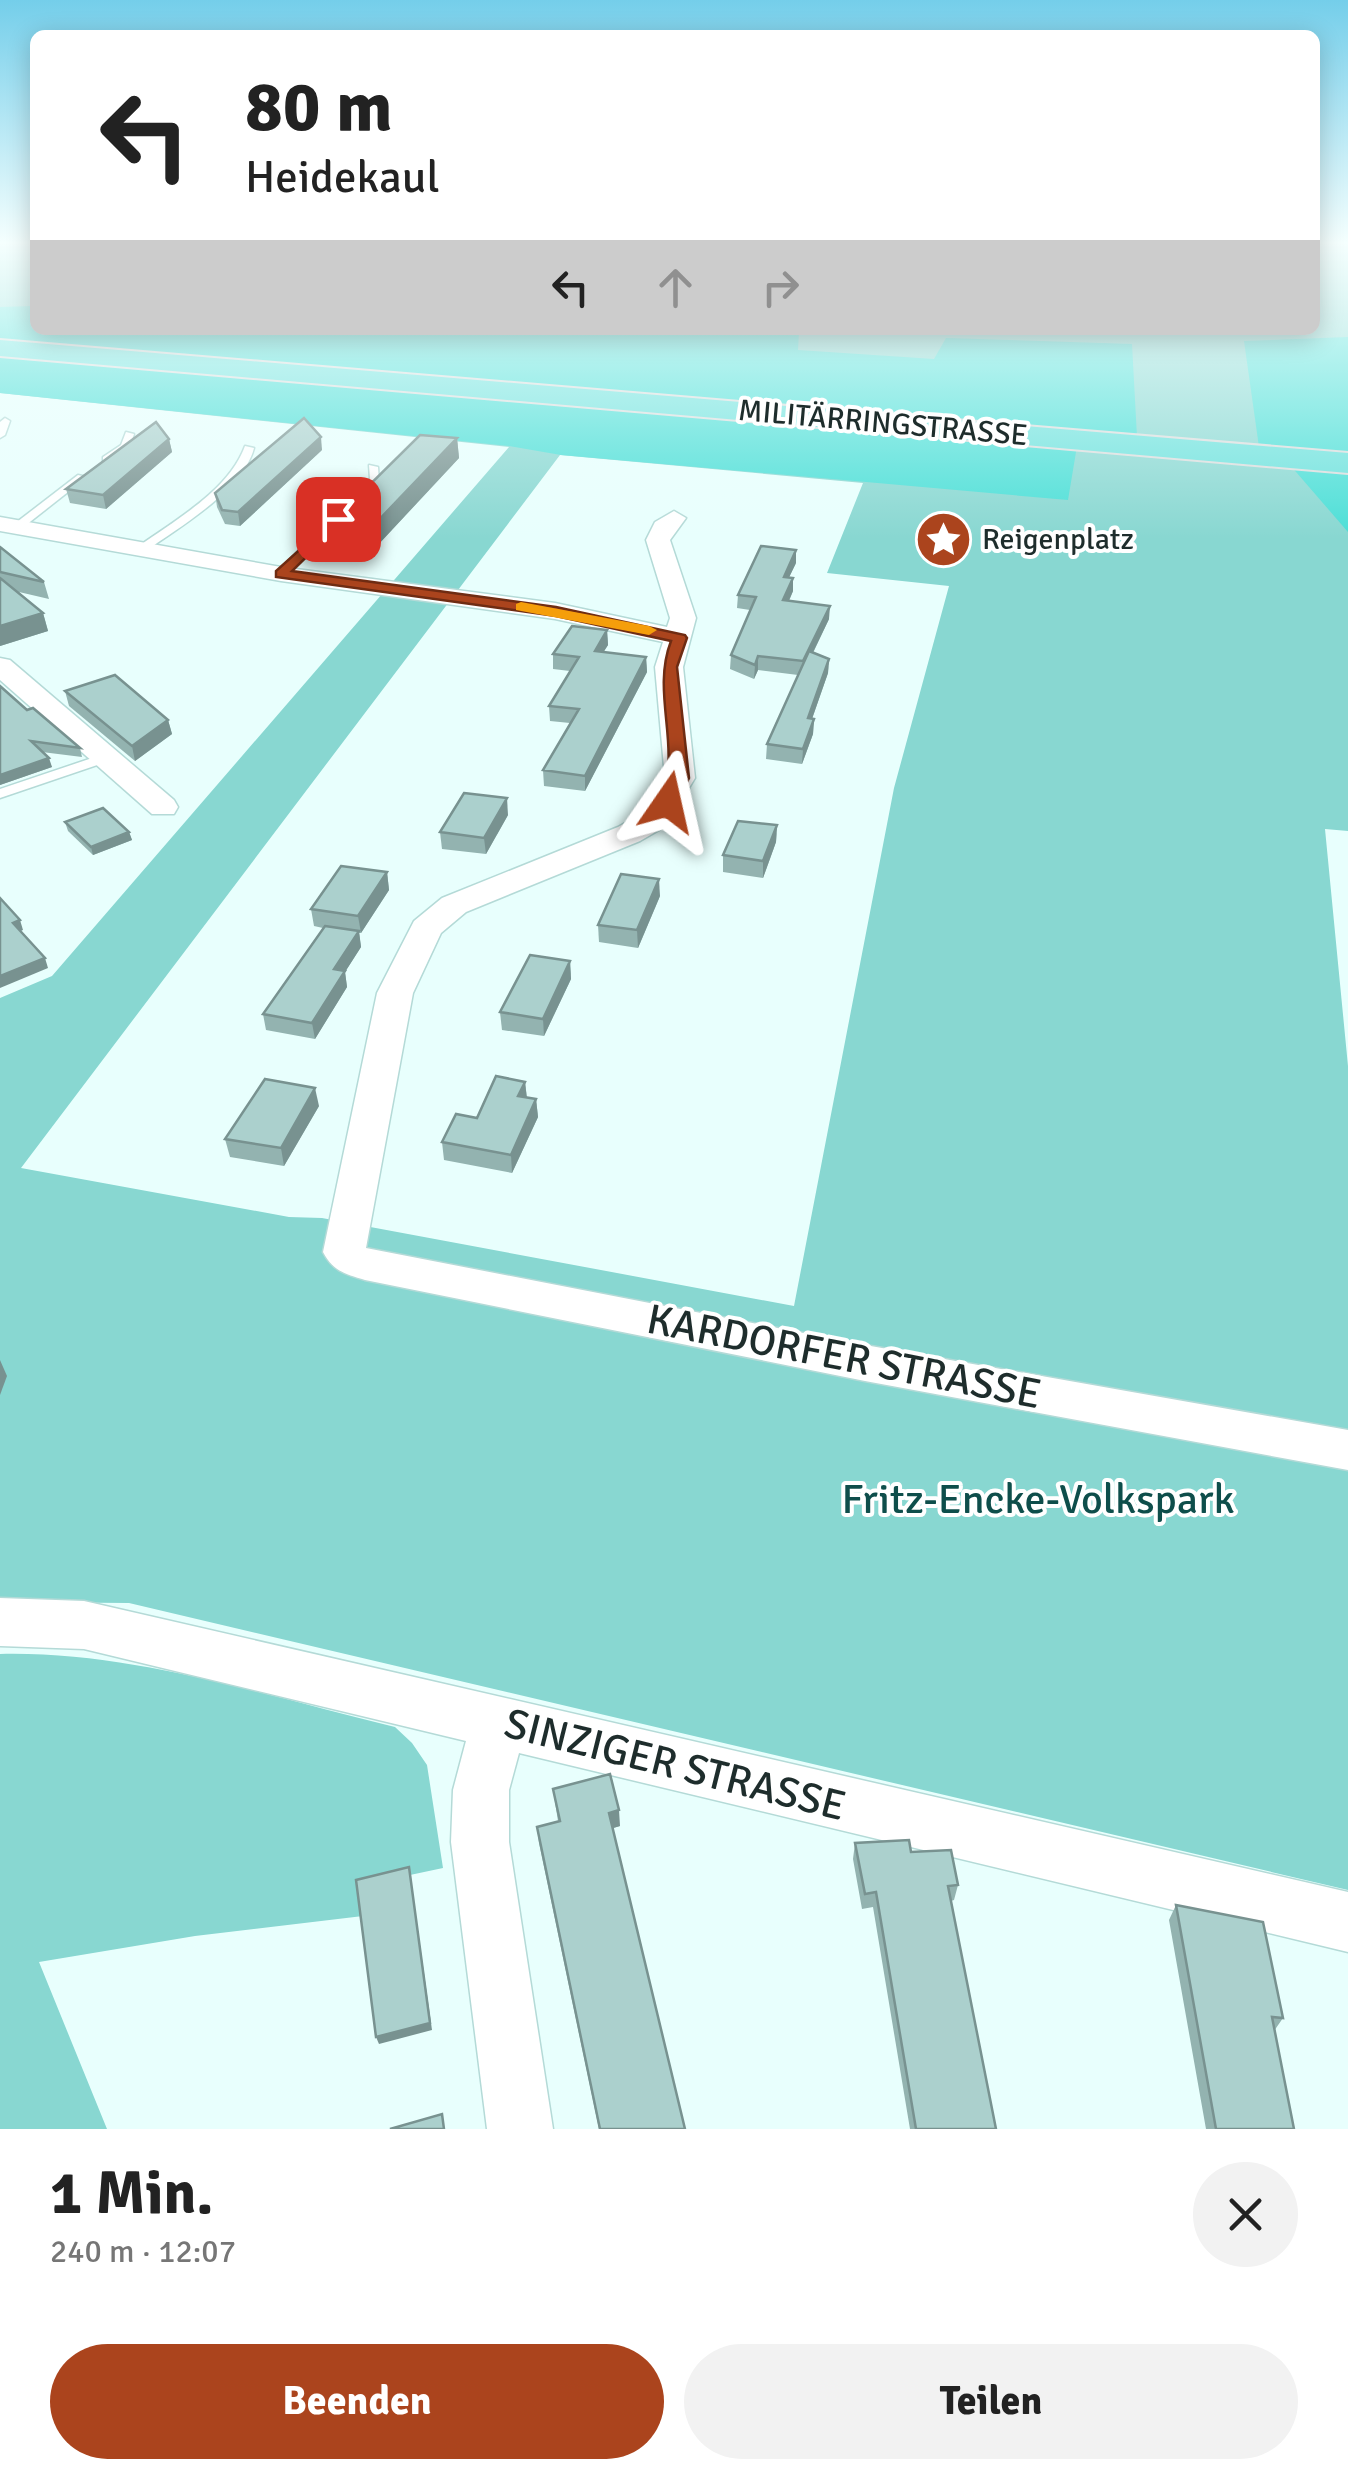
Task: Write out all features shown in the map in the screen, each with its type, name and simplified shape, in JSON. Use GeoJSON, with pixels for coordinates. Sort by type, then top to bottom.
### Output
{"type":"FeatureCollection","features":[{"type":"Feature","properties":{"kind":"main road","name":"MILITÄRRINGSTRASSE"},"geometry":{"type":"LineString","coordinates":[[0,348],[1348,463]]}},
{"type":"Feature","properties":{"kind":"street"},"geometry":{"type":"LineString","coordinates":[[8,526],[281,574],[556,611],[680,638],[683,618],[658,540],[663,528],[674,518]]}},
{"type":"Feature","properties":{"kind":"street","name":"KARDORFER STRASSE"},"geometry":{"type":"LineString","coordinates":[[680,638],[669,667],[680,778],[655,819],[629,834],[454,906],[426,928],[395,993],[344,1252],[365,1264],[712,1333],[1348,1450]]}},
{"type":"Feature","properties":{"kind":"street"},"geometry":{"type":"LineString","coordinates":[[0,666],[164,807]]}},
{"type":"Feature","properties":{"kind":"street","name":"SINZIGER STRASSE"},"geometry":{"type":"LineString","coordinates":[[0,1622],[84,1625],[1348,1922]]}},
{"type":"Feature","properties":{"kind":"street"},"geometry":{"type":"LineString","coordinates":[[499,1722],[481,1790],[480,1842],[520,2129]]}},
{"type":"Feature","properties":{"kind":"lane"},"geometry":{"type":"LineString","coordinates":[[0,435],[5,421]]}},
{"type":"Feature","properties":{"kind":"lane"},"geometry":{"type":"LineString","coordinates":[[8,526],[125,446],[128,434]]}},
{"type":"Feature","properties":{"kind":"lane"},"geometry":{"type":"LineString","coordinates":[[143,548],[189,515],[246,464],[248,448]]}},
{"type":"Feature","properties":{"kind":"lane"},"geometry":{"type":"LineString","coordinates":[[281,574],[375,480],[373,467]]}},
{"type":"Feature","properties":{"kind":"lane"},"geometry":{"type":"LineString","coordinates":[[0,794],[107,757]]}},
{"type":"Feature","properties":{"kind":"green space"},"geometry":{"type":"Polygon","coordinates":[[[1348,340],[1348,455],[0,342],[1348,340]]]}},
{"type":"Feature","properties":{"kind":"green space","name":"Fritz-Encke-Volkspark"},"geometry":{"type":"Polygon","coordinates":[[[0,357],[1348,470],[1348,831],[1325,829],[1348,1066],[1348,1890],[129,1603],[0,1602],[0,998],[52,976],[509,447],[0,393],[0,357]],[[560,455],[21,1168],[289,1217],[322,1218],[794,1306],[894,788],[949,586],[827,573],[863,483],[560,455]]]}},
{"type":"Feature","properties":{"kind":"green space"},"geometry":{"type":"Polygon","coordinates":[[[0,1654],[50,1655],[150,1668],[395,1727],[427,1765],[443,1868],[410,1875],[363,1916],[195,1936],[39,1962],[107,2129],[0,2129],[0,1654]]]}},
{"type":"Feature","properties":{"kind":"shaded area"},"geometry":{"type":"Polygon","coordinates":[[[799,340],[798,350],[934,359],[945,340],[1132,344],[1137,437],[0,342],[799,340]]]}},
{"type":"Feature","properties":{"kind":"shaded area"},"geometry":{"type":"Polygon","coordinates":[[[1348,340],[1348,455],[1259,447],[1244,341],[1348,340]]]}},
{"type":"Feature","properties":{"kind":"shaded area"},"geometry":{"type":"Polygon","coordinates":[[[0,357],[1077,446],[1068,500],[561,455],[509,446],[0,393],[0,357]]]}},
{"type":"Feature","properties":{"kind":"shaded area"},"geometry":{"type":"Polygon","coordinates":[[[1290,465],[1348,470],[1348,532],[1290,465]]]}},
{"type":"Feature","properties":{"kind":"building"},"geometry":{"type":"Polygon","coordinates":[[[304,418],[321,437],[238,512],[222,510],[215,493],[304,418]]]}},
{"type":"Feature","properties":{"kind":"building"},"geometry":{"type":"Polygon","coordinates":[[[156,422],[169,439],[103,495],[66,489],[156,422]]]}},
{"type":"Feature","properties":{"kind":"building"},"geometry":{"type":"Polygon","coordinates":[[[420,435],[457,438],[373,526],[332,522],[420,435]]]}},
{"type":"Feature","properties":{"kind":"building"},"geometry":{"type":"Polygon","coordinates":[[[761,546],[796,550],[784,577],[793,578],[783,600],[830,606],[803,661],[758,656],[755,665],[731,655],[756,597],[738,595],[761,546]]]}},
{"type":"Feature","properties":{"kind":"building"},"geometry":{"type":"Polygon","coordinates":[[[0,547],[44,582],[0,572],[0,547]]]}},
{"type":"Feature","properties":{"kind":"building"},"geometry":{"type":"Polygon","coordinates":[[[0,578],[43,613],[0,626],[0,578]]]}},
{"type":"Feature","properties":{"kind":"building"},"geometry":{"type":"Polygon","coordinates":[[[572,626],[607,630],[595,651],[646,657],[585,776],[543,770],[579,709],[549,706],[579,657],[553,654],[572,626]]]}},
{"type":"Feature","properties":{"kind":"building"},"geometry":{"type":"Polygon","coordinates":[[[809,651],[829,659],[808,718],[814,719],[803,749],[767,744],[809,651]]]}},
{"type":"Feature","properties":{"kind":"building"},"geometry":{"type":"Polygon","coordinates":[[[115,675],[168,720],[132,746],[65,691],[115,675]]]}},
{"type":"Feature","properties":{"kind":"building"},"geometry":{"type":"Polygon","coordinates":[[[0,686],[80,748],[31,741],[49,758],[0,775],[0,686]]]}},
{"type":"Feature","properties":{"kind":"building"},"geometry":{"type":"Polygon","coordinates":[[[464,793],[507,798],[484,838],[440,832],[464,793]]]}},
{"type":"Feature","properties":{"kind":"building"},"geometry":{"type":"Polygon","coordinates":[[[103,808],[129,832],[91,847],[65,822],[103,808]]]}},
{"type":"Feature","properties":{"kind":"building"},"geometry":{"type":"Polygon","coordinates":[[[738,821],[777,825],[763,861],[723,855],[738,821]]]}},
{"type":"Feature","properties":{"kind":"building"},"geometry":{"type":"Polygon","coordinates":[[[341,866],[387,872],[358,916],[311,909],[341,866]]]}},
{"type":"Feature","properties":{"kind":"building"},"geometry":{"type":"Polygon","coordinates":[[[621,874],[659,879],[637,930],[598,925],[621,874]]]}},
{"type":"Feature","properties":{"kind":"building"},"geometry":{"type":"Polygon","coordinates":[[[0,898],[20,920],[13,923],[45,958],[0,976],[0,898]]]}},
{"type":"Feature","properties":{"kind":"building"},"geometry":{"type":"Polygon","coordinates":[[[325,926],[359,931],[334,969],[345,971],[312,1023],[263,1014],[325,926]]]}},
{"type":"Feature","properties":{"kind":"building"},"geometry":{"type":"Polygon","coordinates":[[[530,955],[570,961],[543,1019],[500,1012],[530,955]]]}},
{"type":"Feature","properties":{"kind":"building"},"geometry":{"type":"Polygon","coordinates":[[[496,1076],[525,1082],[518,1096],[536,1099],[511,1155],[442,1142],[456,1114],[477,1118],[496,1076]]]}},
{"type":"Feature","properties":{"kind":"building"},"geometry":{"type":"Polygon","coordinates":[[[265,1079],[315,1088],[281,1148],[225,1139],[265,1079]]]}},
{"type":"Feature","properties":{"kind":"building"},"geometry":{"type":"Polygon","coordinates":[[[610,1774],[619,1810],[609,1813],[685,2129],[600,2129],[537,1827],[560,1821],[553,1789],[610,1774]]]}},
{"type":"Feature","properties":{"kind":"building"},"geometry":{"type":"Polygon","coordinates":[[[909,1840],[911,1852],[951,1850],[958,1885],[948,1886],[996,2129],[916,2129],[876,1892],[865,1894],[855,1843],[909,1840]]]}},
{"type":"Feature","properties":{"kind":"building"},"geometry":{"type":"Polygon","coordinates":[[[409,1867],[430,2023],[376,2037],[356,1880],[409,1867]]]}},
{"type":"Feature","properties":{"kind":"building"},"geometry":{"type":"Polygon","coordinates":[[[1176,1905],[1263,1922],[1283,2018],[1272,2017],[1294,2129],[1216,2129],[1176,1905]]]}},
{"type":"Feature","properties":{"kind":"building"},"geometry":{"type":"Polygon","coordinates":[[[442,2114],[444,2129],[390,2129],[442,2114]]]}},
{"type":"Feature","properties":{"kind":"slow traffic"},"geometry":{"type":"LineString","coordinates":[[521,607],[649,630]]}},
{"type":"Feature","properties":{"kind":"place","name":"Reigenplatz"},"geometry":{"type":"Point","coordinates":[943,539]}},
{"type":"Feature","properties":{"kind":"route"},"geometry":{"type":"LineString","coordinates":[[338,519],[281,574],[556,611],[680,638],[669,667],[680,778],[668,802]]}}]}
